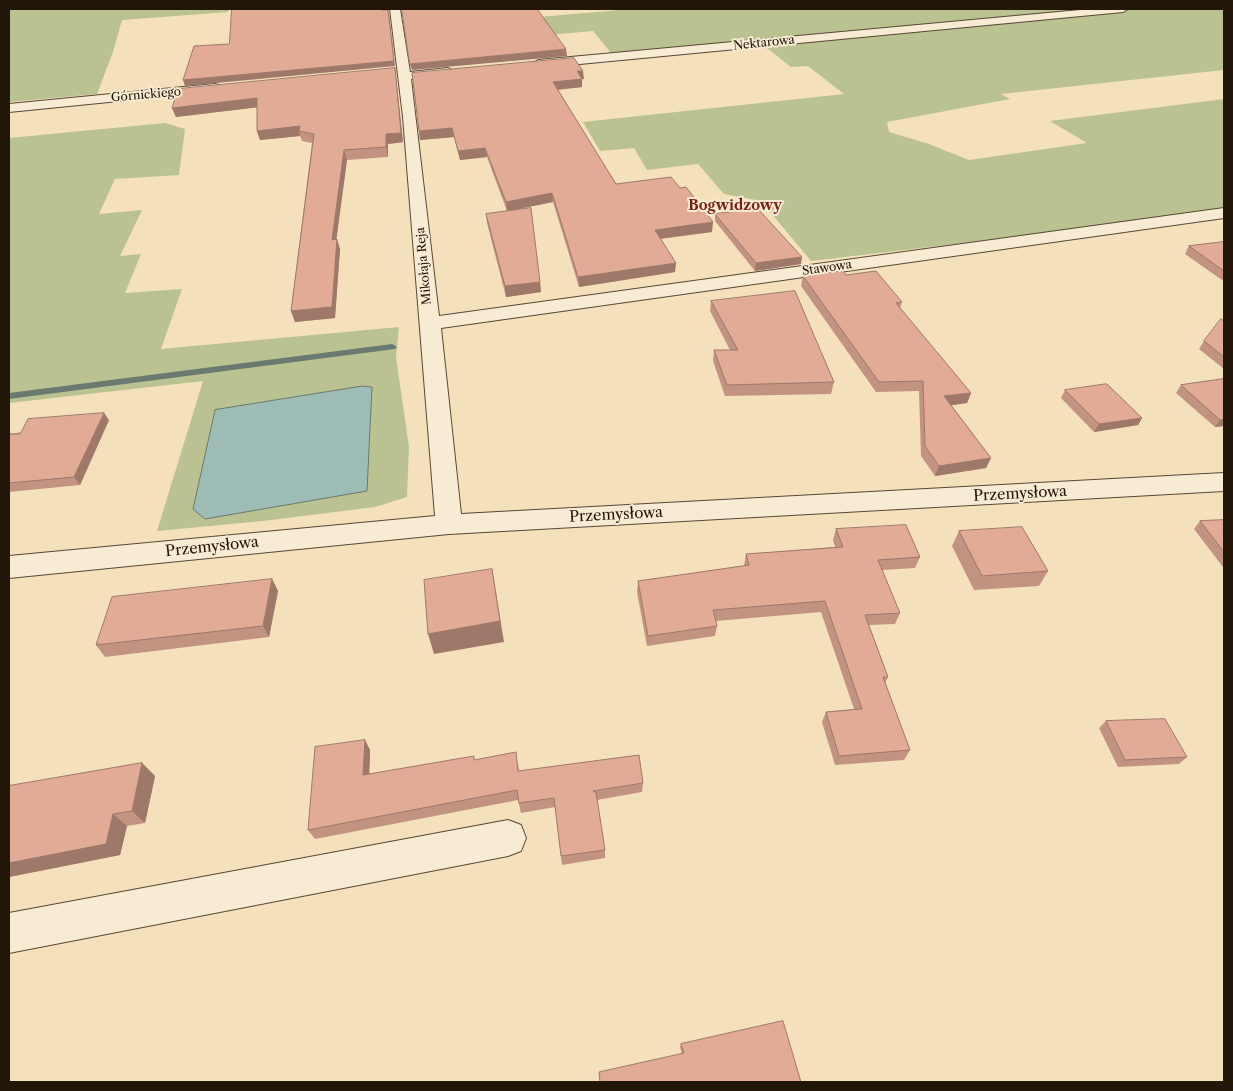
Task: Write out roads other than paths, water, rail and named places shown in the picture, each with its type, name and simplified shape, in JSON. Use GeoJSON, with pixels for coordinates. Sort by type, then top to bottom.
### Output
{"type":"FeatureCollection","features":[{"type":"Feature","properties":{"kind":"street","name":"Mikołaja Reja"},"geometry":{"type":"LineString","coordinates":[[394,9],[401,73],[410,117],[449,524]]}},
{"type":"Feature","properties":{"kind":"street","name":"Nektarowa"},"geometry":{"type":"LineString","coordinates":[[522,65],[1123,9]]}},
{"type":"Feature","properties":{"kind":"street"},"geometry":{"type":"LineString","coordinates":[[401,73],[463,70]]}},
{"type":"Feature","properties":{"kind":"street","name":"Górnickiego"},"geometry":{"type":"LineString","coordinates":[[9,108],[223,87]]}},
{"type":"Feature","properties":{"kind":"street","name":"Stawowa"},"geometry":{"type":"LineString","coordinates":[[430,324],[1224,213]]}},
{"type":"Feature","properties":{"kind":"street","name":"Przemysłowa"},"geometry":{"type":"LineString","coordinates":[[9,567],[449,524],[1224,482]]}},
{"type":"Feature","properties":{"kind":"street"},"geometry":{"type":"LineString","coordinates":[[9,933],[508,838]]}},
{"type":"Feature","properties":{"kind":"water"},"geometry":{"type":"Polygon","coordinates":[[[363,386],[372,387],[367,491],[205,519],[193,509],[215,410],[363,386]]]}},
{"type":"Feature","properties":{"kind":"waterway"},"geometry":{"type":"LineString","coordinates":[[9,396],[392,347]]}},
{"type":"Feature","properties":{"kind":"district","name":"Bogwidzowy"},"geometry":{"type":"Point","coordinates":[735,206]}}]}
